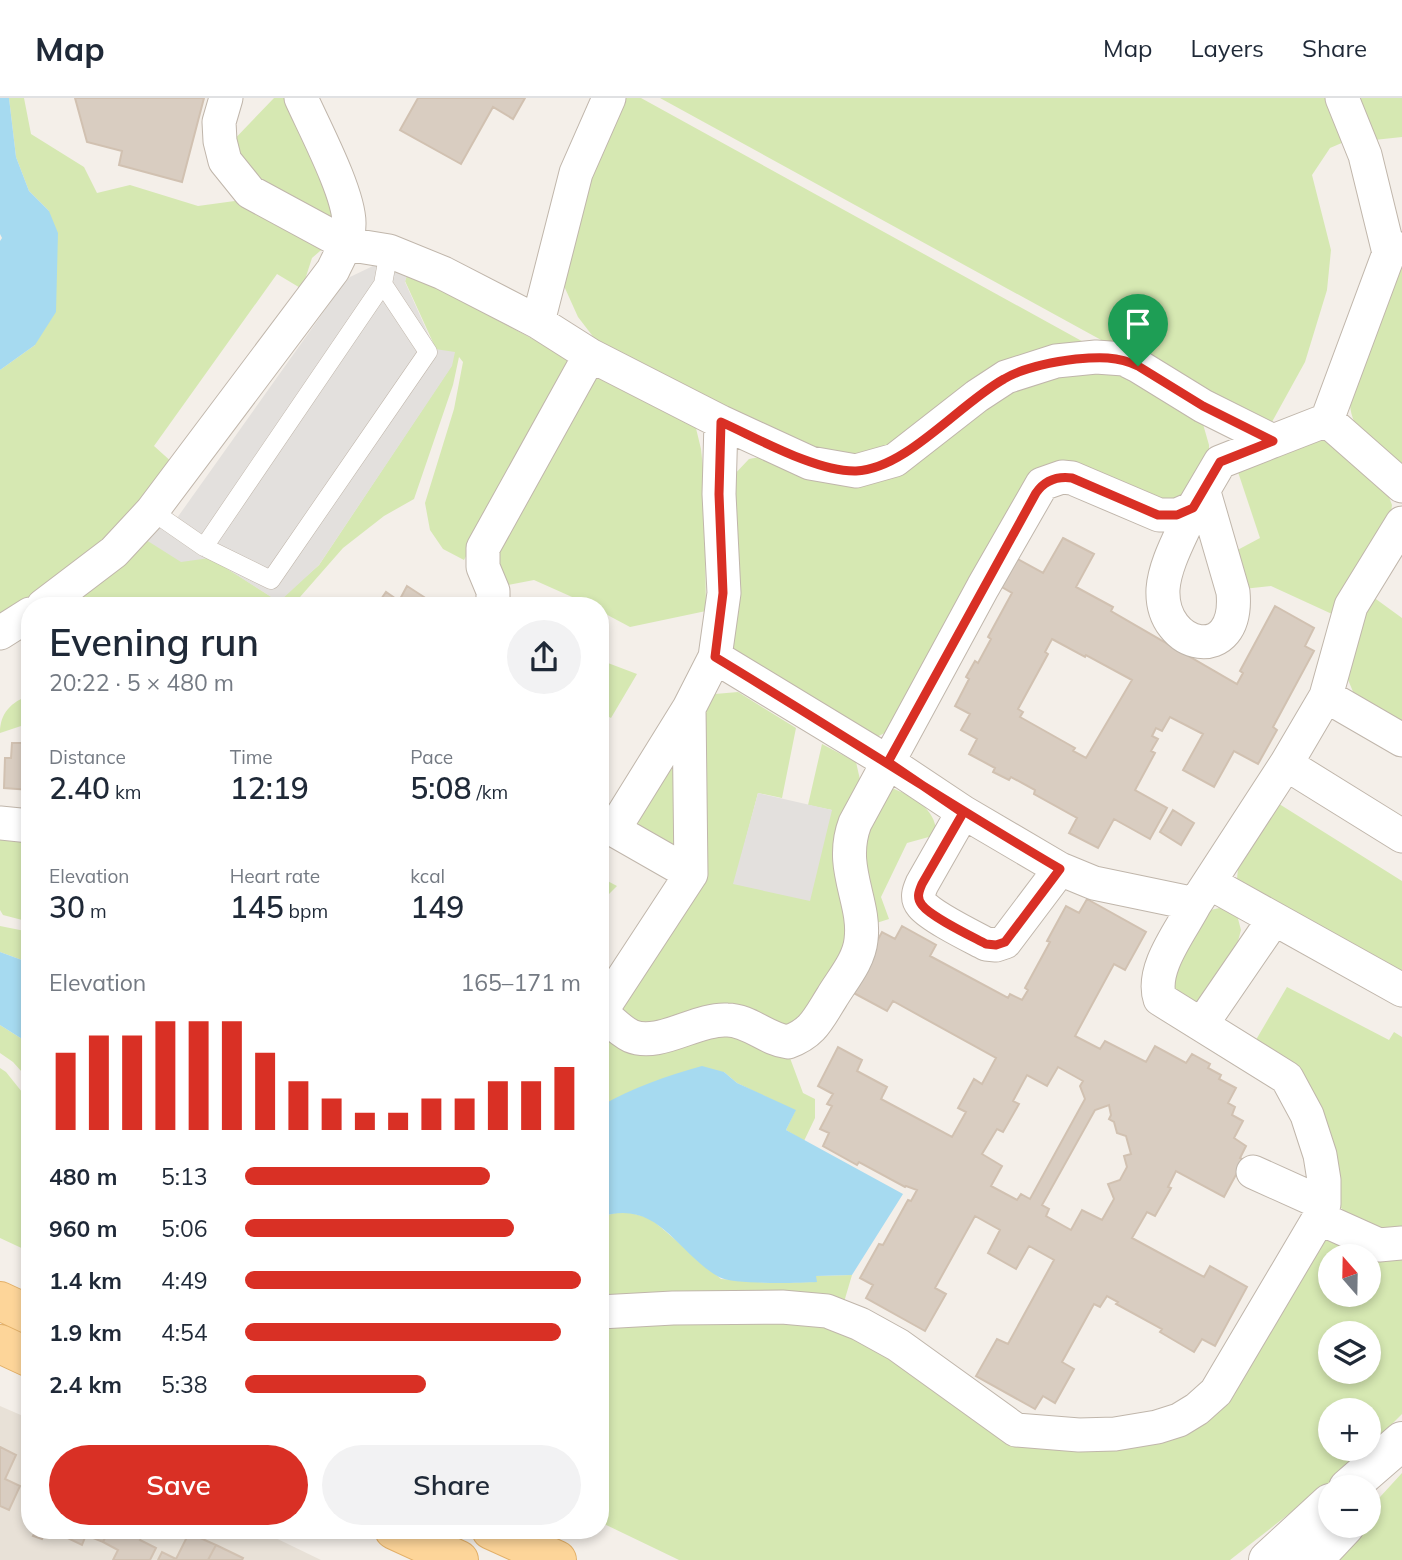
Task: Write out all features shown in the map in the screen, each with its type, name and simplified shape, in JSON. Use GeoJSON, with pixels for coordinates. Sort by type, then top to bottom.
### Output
{"type":"FeatureCollection","features":[{"type":"Feature","properties":{"kind":"main road"},"geometry":{"type":"LineString","coordinates":[[0,1301],[21,1311]]}},
{"type":"Feature","properties":{"kind":"main road"},"geometry":{"type":"LineString","coordinates":[[0,1344],[21,1354]]}},
{"type":"Feature","properties":{"kind":"main road"},"geometry":{"type":"LineString","coordinates":[[413,1539],[458,1560]]}},
{"type":"Feature","properties":{"kind":"main road"},"geometry":{"type":"LineString","coordinates":[[510,1539],[556,1560]]}},
{"type":"Feature","properties":{"kind":"street"},"geometry":{"type":"LineString","coordinates":[[226,98],[219,122],[220,141],[225,160],[250,192],[346,244],[389,251],[443,273],[538,322],[590,355],[721,422],[810,463],[856,471],[895,460],[977,396],[1006,377],[1056,362],[1096,357],[1124,359],[1203,406],[1273,441]]}},
{"type":"Feature","properties":{"kind":"street"},"geometry":{"type":"LineString","coordinates":[[55,597],[114,552],[152,512],[333,270],[346,244],[349,225],[347,205],[301,98]]}},
{"type":"Feature","properties":{"kind":"street"},"geometry":{"type":"LineString","coordinates":[[538,322],[576,173],[609,98]]}},
{"type":"Feature","properties":{"kind":"street"},"geometry":{"type":"LineString","coordinates":[[609,1019],[631,1036],[643,1039],[661,1037],[710,1020],[740,1022],[788,1042],[812,1029],[854,961],[861,943],[860,922],[851,878],[851,835],[888,762],[1042,484],[1062,477],[1072,478],[1158,515],[1177,515],[1199,500],[1220,462],[1327,421],[1395,251],[1365,155],[1342,98]]}},
{"type":"Feature","properties":{"kind":"street"},"geometry":{"type":"LineString","coordinates":[[493,597],[484,568],[483,548],[590,355]]}},
{"type":"Feature","properties":{"kind":"street"},"geometry":{"type":"LineString","coordinates":[[1203,406],[1220,462]]}},
{"type":"Feature","properties":{"kind":"street"},"geometry":{"type":"LineString","coordinates":[[1327,421],[1402,486]]}},
{"type":"Feature","properties":{"kind":"street"},"geometry":{"type":"LineString","coordinates":[[609,822],[689,708],[715,657],[723,593],[719,494],[721,422]]}},
{"type":"Feature","properties":{"kind":"street"},"geometry":{"type":"LineString","coordinates":[[609,1312],[782,1307],[827,1311],[860,1324],[898,1345],[1016,1430],[1049,1435],[1115,1434],[1179,1420],[1216,1392],[1321,1211],[1324,1180],[1321,1155],[1307,1115],[1287,1078],[1202,1024],[1169,1007],[1160,999],[1157,988],[1158,973],[1202,894],[1286,764],[1326,696],[1350,606],[1402,523]]}},
{"type":"Feature","properties":{"kind":"street"},"geometry":{"type":"LineString","coordinates":[[0,633],[21,620]]}},
{"type":"Feature","properties":{"kind":"street"},"geometry":{"type":"LineString","coordinates":[[715,657],[888,762],[963,813],[1060,869],[1094,883],[1202,894],[1274,919],[1402,990]]}},
{"type":"Feature","properties":{"kind":"street"},"geometry":{"type":"LineString","coordinates":[[1326,696],[1402,740]]}},
{"type":"Feature","properties":{"kind":"street"},"geometry":{"type":"LineString","coordinates":[[609,1001],[691,874],[689,708]]}},
{"type":"Feature","properties":{"kind":"street"},"geometry":{"type":"LineString","coordinates":[[1286,764],[1402,836]]}},
{"type":"Feature","properties":{"kind":"street"},"geometry":{"type":"LineString","coordinates":[[963,813],[918,895],[921,905],[986,944],[1005,942],[1060,869]]}},
{"type":"Feature","properties":{"kind":"street"},"geometry":{"type":"LineString","coordinates":[[0,823],[21,824]]}},
{"type":"Feature","properties":{"kind":"street"},"geometry":{"type":"LineString","coordinates":[[609,826],[691,874]]}},
{"type":"Feature","properties":{"kind":"street"},"geometry":{"type":"LineString","coordinates":[[1202,1024],[1274,919]]}},
{"type":"Feature","properties":{"kind":"street"},"geometry":{"type":"LineString","coordinates":[[1253,1172],[1379,1245],[1402,1243]]}},
{"type":"Feature","properties":{"kind":"street"},"geometry":{"type":"LineString","coordinates":[[1363,1475],[1402,1441]]}},
{"type":"Feature","properties":{"kind":"street"},"geometry":{"type":"LineString","coordinates":[[1381,1485],[1402,1460]]}},
{"type":"Feature","properties":{"kind":"street"},"geometry":{"type":"LineString","coordinates":[[1268,1560],[1318,1514]]}},
{"type":"Feature","properties":{"kind":"street"},"geometry":{"type":"LineString","coordinates":[[1313,1560],[1334,1538]]}},
{"type":"Feature","properties":{"kind":"lane"},"geometry":{"type":"LineString","coordinates":[[204,547],[383,284],[389,251]]}},
{"type":"Feature","properties":{"kind":"lane"},"geometry":{"type":"LineString","coordinates":[[152,512],[204,547],[271,580],[428,352],[383,284]]}},
{"type":"Feature","properties":{"kind":"shaded area"},"geometry":{"type":"Polygon","coordinates":[[[375,265],[408,272],[405,282],[435,349],[455,352],[452,366],[319,565],[284,597],[271,597],[210,558],[181,562],[143,538],[177,518],[350,277],[375,265]]]}},
{"type":"Feature","properties":{"kind":"shaded area"},"geometry":{"type":"Polygon","coordinates":[[[758,793],[832,810],[810,901],[733,884],[758,793]]]}},
{"type":"Feature","properties":{"kind":"shaded area"},"geometry":{"type":"Polygon","coordinates":[[[0,1406],[21,1415],[21,1539],[278,1539],[321,1560],[0,1560],[0,1406]]]}},
{"type":"Feature","properties":{"kind":"green space"},"geometry":{"type":"Polygon","coordinates":[[[9,98],[24,98],[31,134],[84,167],[97,193],[130,185],[198,206],[242,200],[327,245],[312,258],[302,289],[277,274],[154,446],[174,464],[88,559],[34,597],[21,597],[21,606],[0,621],[0,370],[35,345],[49,211],[29,191],[16,157],[9,98]]]}},
{"type":"Feature","properties":{"kind":"green space"},"geometry":{"type":"Polygon","coordinates":[[[274,98],[287,98],[336,209],[334,220],[291,207],[226,148],[274,98]]]}},
{"type":"Feature","properties":{"kind":"green space"},"geometry":{"type":"Polygon","coordinates":[[[624,98],[641,98],[1098,350],[880,457],[819,457],[598,343],[578,317],[564,286],[582,192],[624,98]]]}},
{"type":"Feature","properties":{"kind":"green space"},"geometry":{"type":"Polygon","coordinates":[[[660,98],[1332,98],[1344,142],[1330,148],[1312,175],[1331,250],[1327,290],[1305,362],[1267,431],[660,98]]]}},
{"type":"Feature","properties":{"kind":"green space"},"geometry":{"type":"Polygon","coordinates":[[[1356,98],[1402,98],[1402,137],[1374,140],[1356,98]]]}},
{"type":"Feature","properties":{"kind":"green space"},"geometry":{"type":"Polygon","coordinates":[[[1402,264],[1402,471],[1360,432],[1351,412],[1350,401],[1402,264]]]}},
{"type":"Feature","properties":{"kind":"green space"},"geometry":{"type":"Polygon","coordinates":[[[408,272],[570,359],[464,560],[443,549],[430,530],[425,503],[454,409],[463,362],[459,357],[453,385],[414,499],[384,516],[343,548],[300,597],[283,597],[319,565],[452,365],[436,349],[405,281],[408,272]]]}},
{"type":"Feature","properties":{"kind":"green space"},"geometry":{"type":"Polygon","coordinates":[[[1130,370],[1201,417],[1209,445],[1209,466],[1172,505],[1053,467],[898,726],[871,740],[729,649],[731,478],[749,459],[765,456],[797,468],[932,444],[1032,379],[1130,370]]]}},
{"type":"Feature","properties":{"kind":"green space"},"geometry":{"type":"Polygon","coordinates":[[[600,371],[694,420],[704,477],[706,611],[630,627],[609,616],[609,597],[572,597],[534,580],[502,586],[492,566],[584,379],[600,371]]]}},
{"type":"Feature","properties":{"kind":"green space"},"geometry":{"type":"Polygon","coordinates":[[[1316,441],[1332,441],[1384,484],[1392,505],[1389,527],[1332,614],[1271,586],[1243,589],[1230,554],[1260,538],[1236,466],[1316,441]]]}},
{"type":"Feature","properties":{"kind":"green space"},"geometry":{"type":"Polygon","coordinates":[[[143,538],[209,557],[272,597],[72,597],[143,538]]]}},
{"type":"Feature","properties":{"kind":"green space"},"geometry":{"type":"Polygon","coordinates":[[[1369,594],[1402,618],[1402,725],[1354,694],[1346,675],[1369,594]]]}},
{"type":"Feature","properties":{"kind":"green space"},"geometry":{"type":"Polygon","coordinates":[[[609,663],[637,674],[611,718],[609,717],[609,663]]]}},
{"type":"Feature","properties":{"kind":"green space"},"geometry":{"type":"Polygon","coordinates":[[[738,692],[796,728],[782,798],[758,793],[734,884],[832,810],[808,805],[822,744],[856,762],[863,793],[848,945],[796,1029],[656,1028],[617,1017],[700,868],[702,708],[715,694],[738,692]]]}},
{"type":"Feature","properties":{"kind":"green space"},"geometry":{"type":"Polygon","coordinates":[[[21,699],[21,726],[0,733],[4,714],[21,699]]]}},
{"type":"Feature","properties":{"kind":"green space"},"geometry":{"type":"Polygon","coordinates":[[[673,747],[675,851],[632,828],[673,747]]]}},
{"type":"Feature","properties":{"kind":"green space"},"geometry":{"type":"Polygon","coordinates":[[[891,788],[915,799],[928,811],[936,826],[936,835],[907,843],[881,897],[889,919],[867,926],[856,876],[868,806],[891,788]]]}},
{"type":"Feature","properties":{"kind":"green space"},"geometry":{"type":"Polygon","coordinates":[[[1276,802],[1402,881],[1402,979],[1237,879],[1239,857],[1276,802]]]}},
{"type":"Feature","properties":{"kind":"green space"},"geometry":{"type":"Polygon","coordinates":[[[0,834],[21,835],[21,920],[3,915],[0,910],[0,834]]]}},
{"type":"Feature","properties":{"kind":"green space"},"geometry":{"type":"Polygon","coordinates":[[[609,882],[617,886],[609,894],[609,882]]]}},
{"type":"Feature","properties":{"kind":"green space"},"geometry":{"type":"Polygon","coordinates":[[[1224,907],[1237,915],[1241,930],[1238,941],[1200,1006],[1175,1005],[1166,974],[1206,911],[1224,907]]]}},
{"type":"Feature","properties":{"kind":"green space"},"geometry":{"type":"Polygon","coordinates":[[[0,926],[21,930],[21,960],[0,952],[0,926]]]}},
{"type":"Feature","properties":{"kind":"green space"},"geometry":{"type":"Polygon","coordinates":[[[1287,987],[1389,1040],[1394,1032],[1402,1037],[1402,1226],[1393,1229],[1369,1226],[1349,1218],[1331,1195],[1322,1142],[1250,1050],[1287,987]]]}},
{"type":"Feature","properties":{"kind":"green space"},"geometry":{"type":"Polygon","coordinates":[[[712,1024],[787,1050],[803,1093],[815,1099],[815,1118],[804,1141],[786,1130],[795,1111],[737,1083],[724,1072],[609,1104],[609,1029],[712,1024]]]}},
{"type":"Feature","properties":{"kind":"green space"},"geometry":{"type":"Polygon","coordinates":[[[0,1025],[21,1038],[21,1071],[0,1053],[0,1025]]]}},
{"type":"Feature","properties":{"kind":"green space"},"geometry":{"type":"Polygon","coordinates":[[[0,1068],[21,1091],[21,1248],[0,1238],[0,1068]]]}},
{"type":"Feature","properties":{"kind":"green space"},"geometry":{"type":"Polygon","coordinates":[[[623,1211],[650,1218],[721,1279],[769,1283],[816,1282],[816,1276],[852,1275],[844,1302],[609,1300],[609,1215],[623,1211]]]}},
{"type":"Feature","properties":{"kind":"green space"},"geometry":{"type":"Polygon","coordinates":[[[1316,1237],[1356,1244],[1318,1244],[1318,1307],[1381,1307],[1381,1248],[1402,1252],[1402,1414],[1381,1435],[1381,1398],[1318,1398],[1318,1461],[1354,1461],[1339,1475],[1318,1475],[1318,1491],[1230,1560],[679,1560],[609,1526],[609,1323],[786,1320],[839,1331],[917,1369],[1022,1444],[1200,1422],[1316,1237]]]}},
{"type":"Feature","properties":{"kind":"green space"},"geometry":{"type":"Polygon","coordinates":[[[1402,1473],[1402,1560],[1321,1560],[1341,1538],[1381,1538],[1381,1496],[1402,1473]]]}},
{"type":"Feature","properties":{"kind":"water"},"geometry":{"type":"Polygon","coordinates":[[[0,98],[9,98],[16,157],[29,191],[49,211],[58,233],[56,312],[35,345],[0,370],[2,238],[0,98]]]}},
{"type":"Feature","properties":{"kind":"water"},"geometry":{"type":"Polygon","coordinates":[[[0,952],[21,960],[21,1038],[0,1025],[0,952]]]}},
{"type":"Feature","properties":{"kind":"water"},"geometry":{"type":"Polygon","coordinates":[[[702,1066],[724,1072],[737,1083],[796,1110],[786,1130],[903,1194],[852,1275],[816,1276],[817,1282],[726,1280],[704,1267],[652,1221],[637,1215],[620,1213],[609,1215],[609,1102],[702,1066]]]}},
{"type":"Feature","properties":{"kind":"building"},"geometry":{"type":"Polygon","coordinates":[[[75,98],[204,98],[182,182],[119,165],[122,151],[87,142],[75,98]]]}},
{"type":"Feature","properties":{"kind":"building"},"geometry":{"type":"Polygon","coordinates":[[[418,98],[525,98],[513,119],[493,107],[461,164],[400,130],[418,98]]]}},
{"type":"Feature","properties":{"kind":"building"},"geometry":{"type":"Polygon","coordinates":[[[1063,538],[1094,554],[1076,587],[1113,607],[1111,611],[1237,684],[1243,673],[1240,671],[1275,606],[1314,628],[1305,646],[1314,651],[1273,727],[1277,730],[1258,764],[1234,751],[1214,787],[1183,770],[1203,734],[1170,717],[1162,731],[1156,728],[1152,736],[1158,739],[1151,751],[1155,753],[1135,790],[1167,808],[1150,839],[1114,819],[1098,848],[1069,833],[1077,818],[1034,794],[1035,790],[1011,777],[1009,780],[993,772],[995,768],[969,754],[977,739],[961,730],[970,714],[955,706],[969,679],[966,677],[975,661],[978,663],[991,639],[988,637],[1012,593],[998,585],[1014,557],[1043,573],[1063,538]],[[1052,639],[1045,652],[1048,654],[1018,709],[1023,712],[1020,717],[1075,748],[1073,751],[1086,758],[1132,680],[1086,655],[1085,657],[1052,639]]]}},
{"type":"Feature","properties":{"kind":"building"},"geometry":{"type":"Polygon","coordinates":[[[407,586],[424,597],[401,597],[407,586]]]}},
{"type":"Feature","properties":{"kind":"building"},"geometry":{"type":"Polygon","coordinates":[[[12,743],[21,743],[21,789],[4,788],[5,758],[11,758],[12,743]]]}},
{"type":"Feature","properties":{"kind":"building"},"geometry":{"type":"Polygon","coordinates":[[[1173,810],[1194,823],[1181,845],[1160,832],[1173,810]]]}},
{"type":"Feature","properties":{"kind":"building"},"geometry":{"type":"Polygon","coordinates":[[[1087,899],[1146,932],[1125,970],[1114,964],[1075,1036],[1100,1049],[1105,1041],[1146,1062],[1155,1046],[1186,1063],[1192,1054],[1210,1064],[1208,1068],[1221,1075],[1219,1079],[1236,1088],[1228,1103],[1235,1107],[1232,1115],[1243,1121],[1234,1138],[1246,1146],[1240,1158],[1244,1160],[1224,1197],[1176,1171],[1168,1187],[1171,1188],[1155,1216],[1147,1212],[1132,1238],[1204,1277],[1210,1266],[1247,1287],[1215,1346],[1202,1339],[1194,1352],[1107,1296],[1100,1307],[1094,1304],[1062,1362],[1074,1369],[1055,1403],[1043,1396],[1035,1409],[976,1376],[997,1339],[1008,1344],[1054,1260],[1029,1246],[1016,1269],[988,1253],[1000,1230],[975,1216],[935,1288],[946,1294],[925,1331],[866,1298],[873,1285],[860,1278],[879,1244],[883,1245],[908,1200],[911,1201],[917,1190],[905,1187],[859,1162],[857,1165],[823,1146],[829,1133],[820,1129],[832,1106],[827,1104],[833,1094],[818,1086],[838,1047],[862,1060],[857,1071],[887,1087],[881,1099],[952,1137],[966,1112],[958,1108],[974,1079],[982,1084],[996,1058],[893,1001],[887,1011],[850,991],[882,932],[895,939],[902,926],[936,945],[930,956],[1008,998],[1010,994],[1022,1000],[1028,990],[1025,988],[1050,942],[1047,941],[1066,906],[1079,913],[1087,899]],[[1058,1067],[1047,1086],[1027,1075],[1013,1101],[1019,1104],[1003,1132],[997,1129],[982,1154],[1002,1166],[991,1186],[1017,1200],[1021,1194],[1030,1199],[1085,1099],[1080,1086],[1083,1081],[1058,1067]],[[1109,1105],[1095,1110],[1042,1205],[1049,1209],[1046,1216],[1071,1230],[1082,1210],[1102,1220],[1114,1199],[1108,1184],[1120,1180],[1127,1167],[1124,1156],[1131,1154],[1126,1136],[1117,1133],[1114,1122],[1109,1119],[1109,1105]]]}},
{"type":"Feature","properties":{"kind":"building"},"geometry":{"type":"Polygon","coordinates":[[[0,1447],[16,1455],[5,1479],[20,1486],[9,1510],[0,1506],[0,1447]]]}},
{"type":"Feature","properties":{"kind":"building"},"geometry":{"type":"Polygon","coordinates":[[[70,1539],[84,1539],[82,1545],[70,1539]]]}},
{"type":"Feature","properties":{"kind":"building"},"geometry":{"type":"Polygon","coordinates":[[[104,1539],[141,1539],[156,1548],[150,1560],[113,1560],[118,1550],[103,1542],[104,1539]]]}},
{"type":"Feature","properties":{"kind":"building"},"geometry":{"type":"Polygon","coordinates":[[[186,1539],[202,1539],[216,1545],[208,1560],[158,1560],[162,1552],[176,1559],[186,1539]]]}},
{"type":"Feature","properties":{"kind":"building"},"geometry":{"type":"Polygon","coordinates":[[[216,1545],[243,1558],[242,1560],[208,1560],[216,1545]]]}},
{"type":"Feature","properties":{"kind":"route"},"geometry":{"type":"LineString","coordinates":[[1138,366],[1124,359],[1096,357],[1056,362],[1006,377],[977,396],[895,460],[856,471],[810,463],[721,422],[719,494],[723,593],[715,657],[888,762],[963,813],[1060,869],[1005,942],[986,944],[921,905],[918,895],[963,813],[888,762],[1036,493],[1042,484],[1051,480],[1072,478],[1143,510],[1158,515],[1177,515],[1193,508],[1220,462],[1273,441],[1203,406],[1138,366]]}}]}
